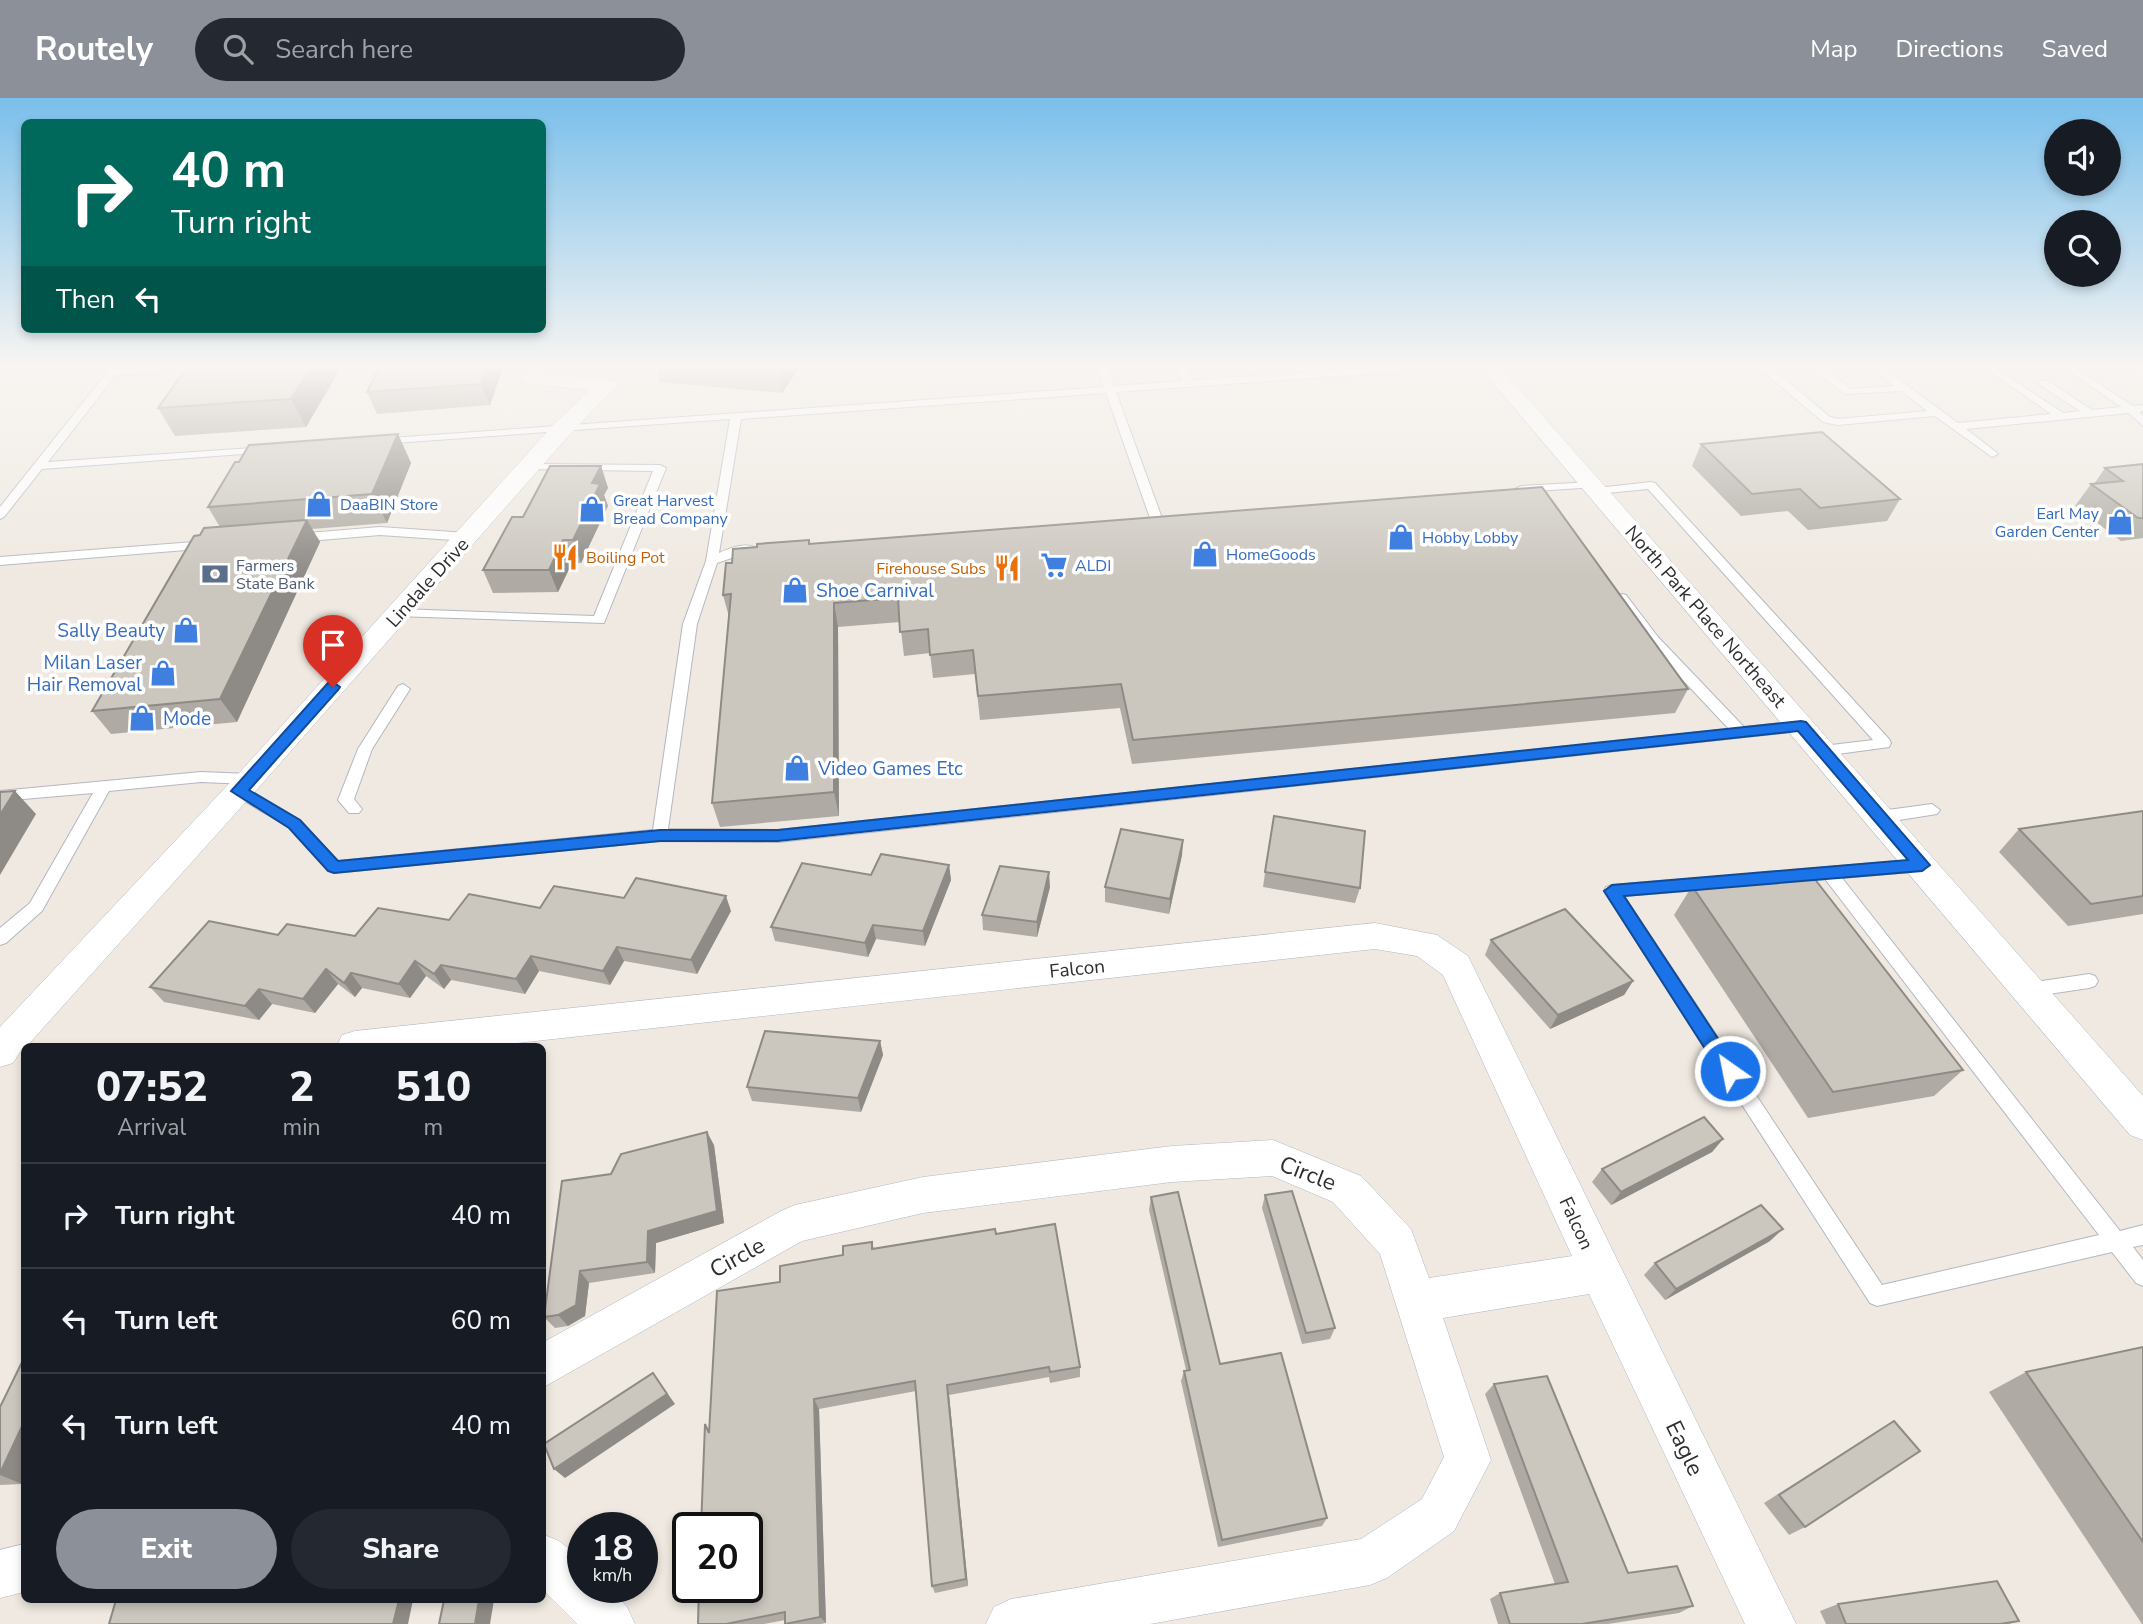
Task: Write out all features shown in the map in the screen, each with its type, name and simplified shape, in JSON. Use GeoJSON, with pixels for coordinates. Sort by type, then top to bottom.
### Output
{"type":"FeatureCollection","features":[{"type":"Feature","properties":{"kind":"street","name":"Lindale Drive"},"geometry":{"type":"LineString","coordinates":[[0,1052],[400,613],[558,435]]}},
{"type":"Feature","properties":{"kind":"street","name":"North Park Place Northeast"},"geometry":{"type":"LineString","coordinates":[[1549,435],[2143,1123]]}},
{"type":"Feature","properties":{"kind":"street","name":"Falcon"},"geometry":{"type":"LineString","coordinates":[[383,1043],[1375,936],[1425,944],[1456,966],[1600,1272]]}},
{"type":"Feature","properties":{"kind":"street"},"geometry":{"type":"LineString","coordinates":[[0,1058],[21,1060]]}},
{"type":"Feature","properties":{"kind":"street","name":"Circle"},"geometry":{"type":"LineString","coordinates":[[546,1365],[795,1224],[923,1195],[1172,1164],[1273,1158],[1347,1189],[1397,1243],[1468,1460],[1438,1515],[1370,1561],[1011,1624]]}},
{"type":"Feature","properties":{"kind":"street"},"geometry":{"type":"LineString","coordinates":[[1418,1301],[1600,1272]]}},
{"type":"Feature","properties":{"kind":"street","name":"Eagle"},"geometry":{"type":"LineString","coordinates":[[1600,1272],[1771,1624]]}},
{"type":"Feature","properties":{"kind":"street"},"geometry":{"type":"LineString","coordinates":[[546,1561],[565,1576],[610,1624]]}},
{"type":"Feature","properties":{"kind":"street"},"geometry":{"type":"LineString","coordinates":[[0,1574],[21,1569]]}},
{"type":"Feature","properties":{"kind":"lane"},"geometry":{"type":"LineString","coordinates":[[0,515],[63,435]]}},
{"type":"Feature","properties":{"kind":"lane"},"geometry":{"type":"LineString","coordinates":[[365,442],[461,435]]}},
{"type":"Feature","properties":{"kind":"lane"},"geometry":{"type":"LineString","coordinates":[[660,835],[690,624],[712,561],[733,435]]}},
{"type":"Feature","properties":{"kind":"lane"},"geometry":{"type":"LineString","coordinates":[[1128,435],[1162,517],[1143,519]]}},
{"type":"Feature","properties":{"kind":"lane"},"geometry":{"type":"LineString","coordinates":[[1966,435],[1992,454]]}},
{"type":"Feature","properties":{"kind":"lane"},"geometry":{"type":"LineString","coordinates":[[38,466],[283,449]]}},
{"type":"Feature","properties":{"kind":"lane"},"geometry":{"type":"LineString","coordinates":[[400,613],[599,620],[660,468],[529,467]]}},
{"type":"Feature","properties":{"kind":"lane"},"geometry":{"type":"LineString","coordinates":[[1504,491],[1545,494],[1651,485],[1884,743],[1823,751]]}},
{"type":"Feature","properties":{"kind":"lane"},"geometry":{"type":"LineString","coordinates":[[284,539],[380,531],[468,537]]}},
{"type":"Feature","properties":{"kind":"lane"},"geometry":{"type":"LineString","coordinates":[[0,561],[215,544]]}},
{"type":"Feature","properties":{"kind":"lane"},"geometry":{"type":"LineString","coordinates":[[712,561],[738,550],[761,548]]}},
{"type":"Feature","properties":{"kind":"lane"},"geometry":{"type":"LineString","coordinates":[[1613,586],[1653,640],[1740,732]]}},
{"type":"Feature","properties":{"kind":"lane"},"geometry":{"type":"LineString","coordinates":[[354,809],[346,800],[365,748],[402,689]]}},
{"type":"Feature","properties":{"kind":"lane"},"geometry":{"type":"LineString","coordinates":[[0,796],[201,777],[244,785],[295,824],[334,867],[660,835],[778,836],[1801,726]]}},
{"type":"Feature","properties":{"kind":"lane"},"geometry":{"type":"LineString","coordinates":[[0,938],[36,907],[104,786]]}},
{"type":"Feature","properties":{"kind":"lane"},"geometry":{"type":"LineString","coordinates":[[1880,817],[1932,810]]}},
{"type":"Feature","properties":{"kind":"lane"},"geometry":{"type":"LineString","coordinates":[[1922,865],[1612,891],[1877,1296],[2143,1235]]}},
{"type":"Feature","properties":{"kind":"lane"},"geometry":{"type":"LineString","coordinates":[[1829,873],[2143,1276]]}},
{"type":"Feature","properties":{"kind":"lane"},"geometry":{"type":"LineString","coordinates":[[2029,990],[2089,981]]}},
{"type":"Feature","properties":{"kind":"building"},"geometry":{"type":"Polygon","coordinates":[[[397,435],[372,494],[208,507],[235,462],[239,462],[249,445],[397,435]]]}},
{"type":"Feature","properties":{"kind":"building"},"geometry":{"type":"Polygon","coordinates":[[[1790,435],[1826,435],[1900,499],[1820,508],[1800,489],[1752,494],[1701,444],[1790,435]]]}},
{"type":"Feature","properties":{"kind":"building"},"geometry":{"type":"Polygon","coordinates":[[[2143,464],[2143,518],[2138,518],[2091,484],[2123,481],[2105,468],[2143,464]]]}},
{"type":"Feature","properties":{"kind":"building"},"geometry":{"type":"Polygon","coordinates":[[[550,466],[601,466],[592,483],[600,484],[573,540],[563,540],[549,570],[483,570],[512,517],[523,517],[550,466]]]}},
{"type":"Feature","properties":{"kind":"building"},"geometry":{"type":"Polygon","coordinates":[[[1542,487],[1688,689],[1133,740],[1121,684],[978,696],[973,650],[930,655],[928,629],[900,632],[898,598],[834,603],[834,792],[712,803],[731,594],[723,595],[726,563],[732,563],[733,549],[757,547],[757,544],[809,540],[809,544],[1542,487]]]}},
{"type":"Feature","properties":{"kind":"building"},"geometry":{"type":"Polygon","coordinates":[[[307,520],[220,699],[92,711],[194,536],[200,535],[204,528],[307,520]]]}},
{"type":"Feature","properties":{"kind":"building"},"geometry":{"type":"Polygon","coordinates":[[[15,791],[0,815],[0,792],[15,791]]]}},
{"type":"Feature","properties":{"kind":"building"},"geometry":{"type":"Polygon","coordinates":[[[2143,811],[2143,896],[2091,904],[2019,829],[2143,811]]]}},
{"type":"Feature","properties":{"kind":"building"},"geometry":{"type":"Polygon","coordinates":[[[1274,816],[1365,831],[1360,888],[1265,872],[1274,816]]]}},
{"type":"Feature","properties":{"kind":"building"},"geometry":{"type":"Polygon","coordinates":[[[1121,829],[1183,840],[1170,899],[1105,887],[1121,829]]]}},
{"type":"Feature","properties":{"kind":"building"},"geometry":{"type":"Polygon","coordinates":[[[881,854],[949,865],[923,931],[873,925],[865,943],[771,927],[802,863],[871,875],[881,854]]]}},
{"type":"Feature","properties":{"kind":"building"},"geometry":{"type":"Polygon","coordinates":[[[1000,866],[1049,872],[1037,922],[982,915],[1000,866]]]}},
{"type":"Feature","properties":{"kind":"building"},"geometry":{"type":"Polygon","coordinates":[[[1807,869],[1963,1070],[1833,1092],[1692,886],[1807,869]]]}},
{"type":"Feature","properties":{"kind":"building"},"geometry":{"type":"Polygon","coordinates":[[[636,878],[726,896],[691,960],[617,947],[603,971],[531,956],[516,979],[441,965],[434,974],[415,961],[399,984],[351,973],[344,983],[326,969],[303,999],[259,989],[245,1006],[150,987],[209,921],[278,935],[287,924],[355,936],[378,908],[449,920],[469,894],[540,908],[554,886],[624,898],[636,878]]]}},
{"type":"Feature","properties":{"kind":"building"},"geometry":{"type":"Polygon","coordinates":[[[1565,909],[1633,981],[1558,1015],[1491,940],[1565,909]]]}},
{"type":"Feature","properties":{"kind":"building"},"geometry":{"type":"Polygon","coordinates":[[[765,1031],[880,1041],[858,1098],[747,1087],[765,1031]]]}},
{"type":"Feature","properties":{"kind":"building"},"geometry":{"type":"Polygon","coordinates":[[[1704,1117],[1723,1139],[1621,1192],[1602,1169],[1704,1117]]]}},
{"type":"Feature","properties":{"kind":"building"},"geometry":{"type":"Polygon","coordinates":[[[707,1132],[717,1211],[648,1231],[647,1262],[580,1271],[576,1305],[558,1315],[546,1317],[562,1181],[611,1174],[621,1154],[707,1132]]]}},
{"type":"Feature","properties":{"kind":"building"},"geometry":{"type":"Polygon","coordinates":[[[1292,1191],[1335,1328],[1306,1333],[1265,1195],[1292,1191]]]}},
{"type":"Feature","properties":{"kind":"building"},"geometry":{"type":"Polygon","coordinates":[[[1178,1192],[1220,1364],[1281,1353],[1327,1518],[1222,1540],[1184,1371],[1190,1370],[1151,1197],[1178,1192]]]}},
{"type":"Feature","properties":{"kind":"building"},"geometry":{"type":"Polygon","coordinates":[[[1761,1205],[1783,1229],[1676,1289],[1655,1263],[1761,1205]]]}},
{"type":"Feature","properties":{"kind":"building"},"geometry":{"type":"Polygon","coordinates":[[[1055,1224],[1080,1367],[1050,1372],[1049,1367],[947,1385],[966,1579],[932,1586],[915,1381],[814,1399],[820,1617],[785,1624],[785,1612],[726,1624],[698,1624],[699,1603],[763,1603],[763,1512],[702,1512],[705,1424],[709,1433],[717,1291],[780,1282],[780,1266],[843,1255],[843,1246],[872,1242],[872,1249],[995,1229],[996,1234],[1055,1224]]]}},
{"type":"Feature","properties":{"kind":"building"},"geometry":{"type":"Polygon","coordinates":[[[2143,1347],[2143,1542],[2026,1372],[2143,1347]]]}},
{"type":"Feature","properties":{"kind":"building"},"geometry":{"type":"Polygon","coordinates":[[[21,1364],[21,1428],[0,1473],[0,1407],[21,1364]]]}},
{"type":"Feature","properties":{"kind":"building"},"geometry":{"type":"Polygon","coordinates":[[[653,1373],[667,1394],[554,1469],[546,1443],[653,1373]]]}},
{"type":"Feature","properties":{"kind":"building"},"geometry":{"type":"Polygon","coordinates":[[[1547,1376],[1628,1573],[1677,1566],[1693,1606],[1582,1624],[1510,1624],[1500,1593],[1568,1582],[1494,1384],[1547,1376]]]}},
{"type":"Feature","properties":{"kind":"building"},"geometry":{"type":"Polygon","coordinates":[[[1894,1421],[1920,1451],[1805,1527],[1779,1495],[1894,1421]]]}},
{"type":"Feature","properties":{"kind":"building"},"geometry":{"type":"Polygon","coordinates":[[[1997,1581],[2019,1621],[2000,1624],[1846,1624],[1838,1604],[1997,1581]]]}},
{"type":"Feature","properties":{"kind":"building"},"geometry":{"type":"Polygon","coordinates":[[[115,1603],[398,1603],[393,1624],[109,1624],[115,1603]]]}},
{"type":"Feature","properties":{"kind":"building"},"geometry":{"type":"Polygon","coordinates":[[[443,1603],[478,1603],[475,1624],[439,1624],[443,1603]]]}},
{"type":"Feature","properties":{"kind":"place","name":"DaaBIN Store"},"geometry":{"type":"Point","coordinates":[319,504]}},
{"type":"Feature","properties":{"kind":"place","name":"Great Harvest Bread Company"},"geometry":{"type":"Point","coordinates":[592,509]}},
{"type":"Feature","properties":{"kind":"place","name":"Earl May Garden Center"},"geometry":{"type":"Point","coordinates":[2120,522]}},
{"type":"Feature","properties":{"kind":"place","name":"Hobby Lobby"},"geometry":{"type":"Point","coordinates":[1401,537]}},
{"type":"Feature","properties":{"kind":"place","name":"HomeGoods"},"geometry":{"type":"Point","coordinates":[1205,554]}},
{"type":"Feature","properties":{"kind":"place","name":"Boiling Pot"},"geometry":{"type":"Point","coordinates":[565,557]}},
{"type":"Feature","properties":{"kind":"place","name":"ALDI"},"geometry":{"type":"Point","coordinates":[1054,565]}},
{"type":"Feature","properties":{"kind":"place","name":"Firehouse Subs"},"geometry":{"type":"Point","coordinates":[1007,568]}},
{"type":"Feature","properties":{"kind":"place","name":"Farmers State Bank"},"geometry":{"type":"Point","coordinates":[215,574]}},
{"type":"Feature","properties":{"kind":"place","name":"Shoe Carnival"},"geometry":{"type":"Point","coordinates":[795,590]}},
{"type":"Feature","properties":{"kind":"place","name":"Sally Beauty"},"geometry":{"type":"Point","coordinates":[186,630]}},
{"type":"Feature","properties":{"kind":"place","name":"Milan Laser Hair Removal"},"geometry":{"type":"Point","coordinates":[163,673]}},
{"type":"Feature","properties":{"kind":"place","name":"Mode"},"geometry":{"type":"Point","coordinates":[142,718]}},
{"type":"Feature","properties":{"kind":"place","name":"Video Games Etc"},"geometry":{"type":"Point","coordinates":[797,768]}},
{"type":"Feature","properties":{"kind":"route"},"geometry":{"type":"LineString","coordinates":[[333,687],[239,791],[295,824],[334,867],[660,835],[778,836],[1801,726],[1922,865],[1612,891],[1730,1071]]}}]}
